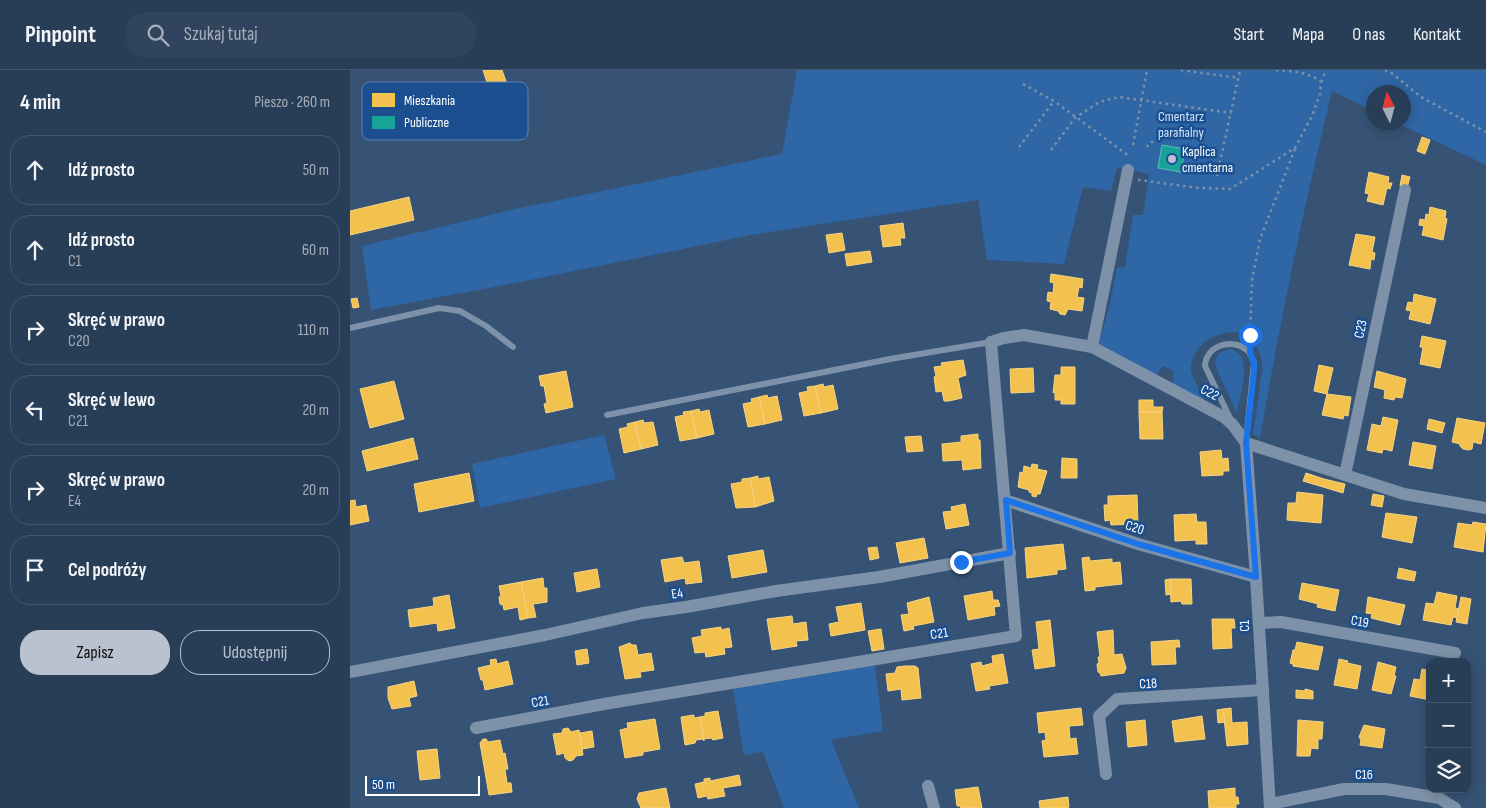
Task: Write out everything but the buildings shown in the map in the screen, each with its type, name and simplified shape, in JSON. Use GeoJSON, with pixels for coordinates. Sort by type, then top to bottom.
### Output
{"type":"FeatureCollection","features":[{"type":"Feature","properties":{"kind":"street"},"geometry":{"type":"LineString","coordinates":[[991,342],[1024,335],[1092,347],[1129,169]]}},
{"type":"Feature","properties":{"kind":"street","name":"C23"},"geometry":{"type":"LineString","coordinates":[[1345,474],[1405,190]]}},
{"type":"Feature","properties":{"kind":"street","name":"C21"},"geometry":{"type":"LineString","coordinates":[[476,728],[604,704],[1016,636],[1006,500],[991,342]]}},
{"type":"Feature","properties":{"kind":"street","name":"C22"},"geometry":{"type":"LineString","coordinates":[[1092,347],[1224,417],[1233,425],[1246,443]]}},
{"type":"Feature","properties":{"kind":"street"},"geometry":{"type":"LineString","coordinates":[[1246,443],[1404,494],[1486,508]]}},
{"type":"Feature","properties":{"kind":"street","name":"C1"},"geometry":{"type":"LineString","coordinates":[[1246,443],[1270,806]]}},
{"type":"Feature","properties":{"kind":"street","name":"C20"},"geometry":{"type":"LineString","coordinates":[[1006,500],[1138,544],[1256,577]]}},
{"type":"Feature","properties":{"kind":"street","name":"E4"},"geometry":{"type":"LineString","coordinates":[[350,672],[545,635],[643,613],[776,591],[878,577],[1010,553]]}},
{"type":"Feature","properties":{"kind":"street","name":"C19"},"geometry":{"type":"LineString","coordinates":[[1259,623],[1281,622],[1455,653]]}},
{"type":"Feature","properties":{"kind":"street","name":"C18"},"geometry":{"type":"LineString","coordinates":[[1106,774],[1099,716],[1117,700],[1263,690]]}},
{"type":"Feature","properties":{"kind":"street"},"geometry":{"type":"LineString","coordinates":[[928,786],[934,808]]}},
{"type":"Feature","properties":{"kind":"street","name":"C16"},"geometry":{"type":"LineString","coordinates":[[1270,806],[1344,789],[1386,789],[1439,798],[1455,808]]}},
{"type":"Feature","properties":{"kind":"lane"},"geometry":{"type":"LineString","coordinates":[[350,328],[439,308],[460,311],[486,326],[513,347]]}},
{"type":"Feature","properties":{"kind":"lane"},"geometry":{"type":"LineString","coordinates":[[607,415],[890,359],[991,342]]}},
{"type":"Feature","properties":{"kind":"lane"},"geometry":{"type":"LineString","coordinates":[[1233,425],[1206,370],[1206,362],[1212,351],[1228,343],[1242,346],[1250,353],[1254,363],[1246,443]]}},
{"type":"Feature","properties":{"kind":"path"},"geometry":{"type":"LineString","coordinates":[[1133,144],[1147,70]]}},
{"type":"Feature","properties":{"kind":"path"},"geometry":{"type":"LineString","coordinates":[[1181,70],[1238,78]]}},
{"type":"Feature","properties":{"kind":"path"},"geometry":{"type":"LineString","coordinates":[[1216,176],[1240,70]]}},
{"type":"Feature","properties":{"kind":"path"},"geometry":{"type":"LineString","coordinates":[[1273,70],[1303,72],[1314,76],[1321,82]]}},
{"type":"Feature","properties":{"kind":"path"},"geometry":{"type":"LineString","coordinates":[[1250,353],[1252,280],[1260,239],[1295,148],[1312,116],[1326,70]]}},
{"type":"Feature","properties":{"kind":"path"},"geometry":{"type":"LineString","coordinates":[[1384,70],[1393,74],[1421,97],[1486,132]]}},
{"type":"Feature","properties":{"kind":"path"},"geometry":{"type":"LineString","coordinates":[[1023,84],[1054,101],[1075,118],[1129,169],[1199,188],[1230,189],[1295,148]]}},
{"type":"Feature","properties":{"kind":"path"},"geometry":{"type":"LineString","coordinates":[[1051,150],[1075,118],[1099,102],[1120,97],[1231,113]]}},
{"type":"Feature","properties":{"kind":"path"},"geometry":{"type":"LineString","coordinates":[[1019,146],[1054,101]]}},
{"type":"Feature","properties":{"kind":"path"},"geometry":{"type":"LineString","coordinates":[[1147,147],[1150,143],[1159,140],[1162,134],[1202,140]]}},
{"type":"Feature","properties":{"kind":"green space","name":"Cmentarz parafialny"},"geometry":{"type":"Polygon","coordinates":[[[797,70],[1486,70],[1486,165],[1411,130],[1411,85],[1366,85],[1366,108],[1332,91],[1293,264],[1260,438],[1253,434],[1262,365],[1258,348],[1249,337],[1237,333],[1224,333],[1212,338],[1201,346],[1193,358],[1191,371],[1193,378],[1206,403],[1182,392],[1173,382],[1174,371],[1163,366],[1156,376],[1099,344],[1117,268],[1125,267],[1133,215],[1143,215],[1149,174],[1117,168],[1111,191],[1083,187],[1064,264],[987,260],[978,200],[751,235],[371,310],[362,246],[515,209],[782,154],[797,70]]]}},
{"type":"Feature","properties":{"kind":"green space"},"geometry":{"type":"Polygon","coordinates":[[[1229,349],[1237,352],[1242,358],[1244,366],[1243,386],[1237,413],[1217,370],[1215,360],[1219,353],[1229,349]]]}},
{"type":"Feature","properties":{"kind":"green space"},"geometry":{"type":"Polygon","coordinates":[[[604,435],[616,479],[480,508],[472,464],[604,435]]]}},
{"type":"Feature","properties":{"kind":"green space"},"geometry":{"type":"Polygon","coordinates":[[[875,665],[883,731],[831,740],[859,808],[784,808],[763,752],[744,755],[733,688],[875,665]]]}},
{"type":"Feature","properties":{"kind":"place","name":"Kaplica cmentarna"},"geometry":{"type":"Point","coordinates":[1172,159]}},
{"type":"Feature","properties":{"kind":"route"},"geometry":{"type":"LineString","coordinates":[[961,562],[1010,553],[1006,500],[1138,544],[1256,577],[1246,443],[1254,371],[1254,363],[1250,353],[1250,335]]}}]}
